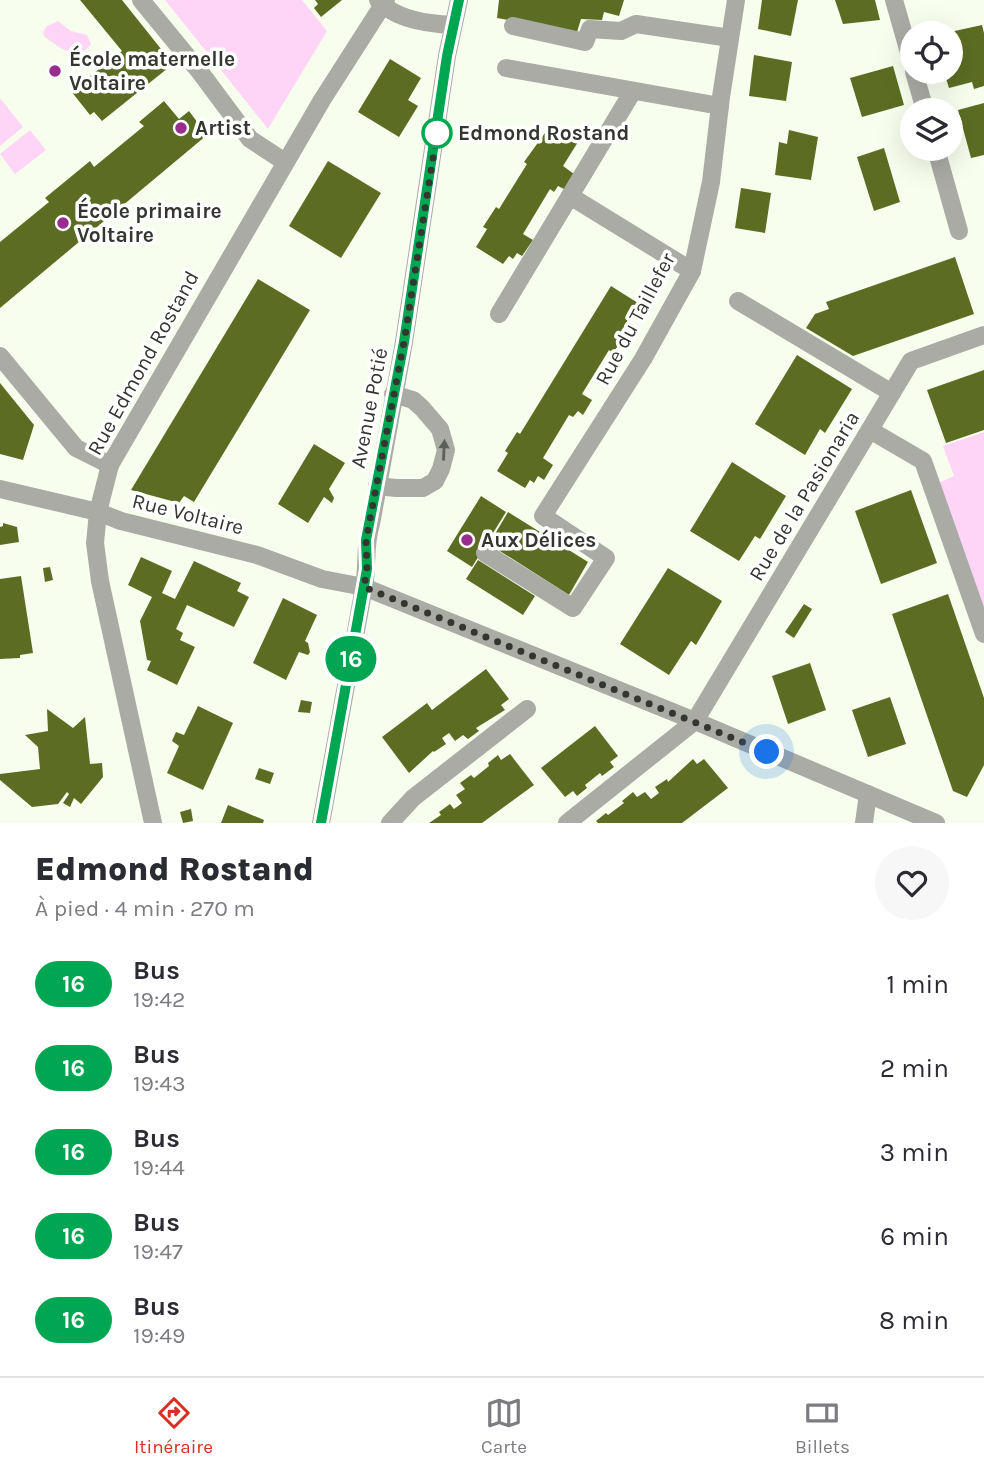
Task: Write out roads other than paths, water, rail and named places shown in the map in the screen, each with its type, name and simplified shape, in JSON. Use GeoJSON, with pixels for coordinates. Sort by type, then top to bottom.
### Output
{"type":"FeatureCollection","features":[{"type":"Feature","properties":{"kind":"street"},"geometry":{"type":"LineString","coordinates":[[141,0],[250,139],[285,162]]}},
{"type":"Feature","properties":{"kind":"street","name":"Avenue Potié"},"geometry":{"type":"LineString","coordinates":[[321,823],[364,587],[367,569],[366,540],[404,342],[459,0]]}},
{"type":"Feature","properties":{"kind":"street","name":"Rue du Taillefer"},"geometry":{"type":"LineString","coordinates":[[485,553],[573,608],[606,558],[543,516],[643,359],[692,271],[711,182],[736,0]]}},
{"type":"Feature","properties":{"kind":"street"},"geometry":{"type":"LineString","coordinates":[[894,0],[900,21]]}},
{"type":"Feature","properties":{"kind":"street","name":"Rue Edmond Rostand"},"geometry":{"type":"LineString","coordinates":[[153,823],[100,580],[95,543],[98,512],[110,465],[285,162],[383,2],[415,20],[453,25]]}},
{"type":"Feature","properties":{"kind":"street"},"geometry":{"type":"LineString","coordinates":[[513,26],[585,42],[590,29],[621,31],[636,23],[730,38]]}},
{"type":"Feature","properties":{"kind":"street"},"geometry":{"type":"LineString","coordinates":[[506,68],[720,106]]}},
{"type":"Feature","properties":{"kind":"street"},"geometry":{"type":"LineString","coordinates":[[499,314],[634,91]]}},
{"type":"Feature","properties":{"kind":"street"},"geometry":{"type":"LineString","coordinates":[[939,161],[959,231]]}},
{"type":"Feature","properties":{"kind":"street"},"geometry":{"type":"LineString","coordinates":[[570,197],[692,271]]}},
{"type":"Feature","properties":{"kind":"street"},"geometry":{"type":"LineString","coordinates":[[738,301],[892,393]]}},
{"type":"Feature","properties":{"kind":"street","name":"Rue de la Pasionaria"},"geometry":{"type":"LineString","coordinates":[[695,721],[911,361],[984,335]]}},
{"type":"Feature","properties":{"kind":"street"},"geometry":{"type":"LineString","coordinates":[[0,356],[76,447],[110,465]]}},
{"type":"Feature","properties":{"kind":"street"},"geometry":{"type":"LineString","coordinates":[[377,486],[423,488],[435,481],[442,469],[446,450],[440,429],[422,408],[414,400],[393,394]]}},
{"type":"Feature","properties":{"kind":"street"},"geometry":{"type":"LineString","coordinates":[[870,429],[923,461],[984,634]]}},
{"type":"Feature","properties":{"kind":"street","name":"Rue Voltaire"},"geometry":{"type":"LineString","coordinates":[[0,489],[98,512],[121,521],[257,555],[322,579],[364,587],[695,721],[936,823]]}},
{"type":"Feature","properties":{"kind":"street"},"geometry":{"type":"LineString","coordinates":[[390,823],[412,798],[527,709]]}},
{"type":"Feature","properties":{"kind":"street"},"geometry":{"type":"LineString","coordinates":[[567,823],[695,721]]}},
{"type":"Feature","properties":{"kind":"street"},"geometry":{"type":"LineString","coordinates":[[863,823],[867,794]]}},
{"type":"Feature","properties":{"kind":"place","name":"École maternelle Voltaire"},"geometry":{"type":"Point","coordinates":[55,71]}},
{"type":"Feature","properties":{"kind":"place","name":"Artist"},"geometry":{"type":"Point","coordinates":[181,128]}},
{"type":"Feature","properties":{"kind":"place","name":"Edmond Rostand"},"geometry":{"type":"Point","coordinates":[437,133]}},
{"type":"Feature","properties":{"kind":"place","name":"École primaire Voltaire"},"geometry":{"type":"Point","coordinates":[63,223]}},
{"type":"Feature","properties":{"kind":"place","name":"Aux Délices"},"geometry":{"type":"Point","coordinates":[467,540]}}]}
